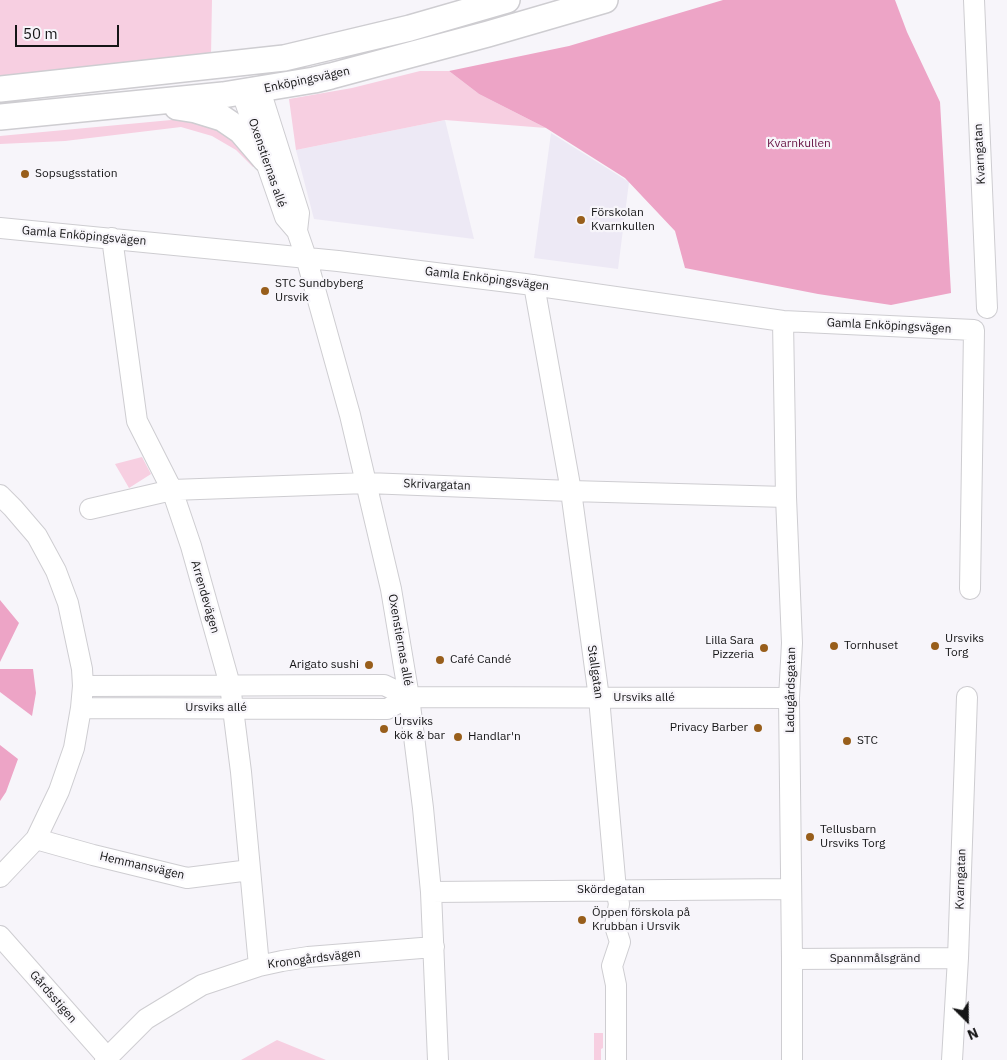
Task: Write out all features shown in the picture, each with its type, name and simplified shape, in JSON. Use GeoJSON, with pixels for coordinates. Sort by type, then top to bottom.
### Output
{"type":"FeatureCollection","features":[{"type":"Feature","properties":{"kind":"main road","name":"Enköpingsvägen"},"geometry":{"type":"LineString","coordinates":[[0,89],[284,58],[410,28],[506,0]]}},
{"type":"Feature","properties":{"kind":"main road","name":"Enköpingsvägen"},"geometry":{"type":"LineString","coordinates":[[0,117],[251,91],[331,76],[605,0]]}},
{"type":"Feature","properties":{"kind":"main road"},"geometry":{"type":"LineString","coordinates":[[244,63],[251,91]]}},
{"type":"Feature","properties":{"kind":"main road"},"geometry":{"type":"LineString","coordinates":[[150,102],[196,110],[222,118],[241,131],[265,159]]}},
{"type":"Feature","properties":{"kind":"street","name":"Kvarngatan"},"geometry":{"type":"LineString","coordinates":[[974,0],[987,308]]}},
{"type":"Feature","properties":{"kind":"street","name":"Oxenstiernas allé"},"geometry":{"type":"LineString","coordinates":[[251,91],[265,159],[285,217],[297,231],[306,257],[347,405],[391,589],[409,697],[423,808],[431,892],[438,1060]]}},
{"type":"Feature","properties":{"kind":"street","name":"Oxenstiernas allé"},"geometry":{"type":"LineString","coordinates":[[251,91],[299,213],[297,231]]}},
{"type":"Feature","properties":{"kind":"street","name":"Gamla Enköpingsvägen"},"geometry":{"type":"LineString","coordinates":[[0,228],[306,257],[534,285],[783,321],[974,330],[970,589]]}},
{"type":"Feature","properties":{"kind":"street","name":"Arrendevägen"},"geometry":{"type":"LineString","coordinates":[[112,238],[137,421],[172,490],[230,685],[241,772],[259,966]]}},
{"type":"Feature","properties":{"kind":"street","name":"Stallgatan"},"geometry":{"type":"LineString","coordinates":[[534,285],[571,491],[599,698],[616,890],[619,904],[615,926],[620,942],[612,966],[616,985],[616,1060]]}},
{"type":"Feature","properties":{"kind":"street","name":"Ladugårdsgatan"},"geometry":{"type":"LineString","coordinates":[[783,321],[786,497],[792,643],[789,698],[792,1060]]}},
{"type":"Feature","properties":{"kind":"street","name":"Skrivargatan"},"geometry":{"type":"LineString","coordinates":[[90,509],[172,490],[366,483],[786,497]]}},
{"type":"Feature","properties":{"kind":"street"},"geometry":{"type":"LineString","coordinates":[[0,495],[37,536],[56,571],[68,603],[82,669],[83,686],[74,748],[59,791],[36,839],[0,877]]}},
{"type":"Feature","properties":{"kind":"street","name":"Ursviks allé"},"geometry":{"type":"LineString","coordinates":[[83,686],[384,685],[409,697],[789,698]]}},
{"type":"Feature","properties":{"kind":"street"},"geometry":{"type":"LineString","coordinates":[[350,686],[351,709]]}},
{"type":"Feature","properties":{"kind":"street","name":"Ursviks allé"},"geometry":{"type":"LineString","coordinates":[[81,708],[387,709],[409,697]]}},
{"type":"Feature","properties":{"kind":"street","name":"Kvarngatan"},"geometry":{"type":"LineString","coordinates":[[952,1060],[958,958],[967,697]]}},
{"type":"Feature","properties":{"kind":"street","name":"Hemmansvägen"},"geometry":{"type":"LineString","coordinates":[[36,839],[187,878],[250,870]]}},
{"type":"Feature","properties":{"kind":"street","name":"Skördegatan"},"geometry":{"type":"LineString","coordinates":[[431,892],[792,890]]}},
{"type":"Feature","properties":{"kind":"street","name":"Gårdsstigen"},"geometry":{"type":"LineString","coordinates":[[0,936],[106,1059]]}},
{"type":"Feature","properties":{"kind":"street","name":"Kronogårdsvägen"},"geometry":{"type":"LineString","coordinates":[[106,1059],[146,1019],[202,985],[259,966],[282,961],[308,957],[434,948]]}},
{"type":"Feature","properties":{"kind":"street","name":"Spannmålsgränd"},"geometry":{"type":"LineString","coordinates":[[792,959],[958,958]]}},
{"type":"Feature","properties":{"kind":"shaded area"},"geometry":{"type":"Polygon","coordinates":[[[0,0],[212,0],[211,56],[0,76],[0,0]]]}},
{"type":"Feature","properties":{"kind":"shaded area"},"geometry":{"type":"Polygon","coordinates":[[[420,71],[449,71],[479,94],[546,128],[445,120],[296,150],[289,99],[352,88],[420,71]]]}},
{"type":"Feature","properties":{"kind":"shaded area"},"geometry":{"type":"Polygon","coordinates":[[[182,119],[206,122],[238,142],[258,165],[253,167],[236,150],[212,136],[181,127],[65,141],[0,144],[0,136],[182,119]]]}},
{"type":"Feature","properties":{"kind":"shaded area"},"geometry":{"type":"Polygon","coordinates":[[[445,120],[474,239],[314,219],[296,150],[445,120]]]}},
{"type":"Feature","properties":{"kind":"shaded area","name":"Förskolan Kvarnkullen"},"geometry":{"type":"Polygon","coordinates":[[[551,133],[629,182],[618,269],[534,258],[551,133]]]}},
{"type":"Feature","properties":{"kind":"shaded area"},"geometry":{"type":"Polygon","coordinates":[[[142,457],[151,474],[129,488],[115,464],[142,457]]]}},
{"type":"Feature","properties":{"kind":"shaded area"},"geometry":{"type":"Polygon","coordinates":[[[594,1033],[603,1033],[601,1060],[594,1060],[594,1033]]]}},
{"type":"Feature","properties":{"kind":"shaded area"},"geometry":{"type":"Polygon","coordinates":[[[277,1040],[326,1060],[241,1060],[277,1040]]]}},
{"type":"Feature","properties":{"kind":"green space","name":"Kvarnkullen"},"geometry":{"type":"Polygon","coordinates":[[[723,0],[895,0],[907,32],[940,102],[951,293],[891,305],[818,294],[685,268],[675,231],[625,178],[546,128],[479,94],[449,71],[569,46],[723,0]]]}},
{"type":"Feature","properties":{"kind":"green space"},"geometry":{"type":"Polygon","coordinates":[[[0,600],[19,623],[0,662],[0,600]]]}},
{"type":"Feature","properties":{"kind":"green space"},"geometry":{"type":"Polygon","coordinates":[[[0,669],[33,669],[36,693],[32,716],[0,692],[0,669]]]}},
{"type":"Feature","properties":{"kind":"green space"},"geometry":{"type":"Polygon","coordinates":[[[0,745],[18,759],[6,792],[0,801],[0,745]]]}},
{"type":"Feature","properties":{"kind":"place","name":"Sopsugsstation"},"geometry":{"type":"Point","coordinates":[25,174]}},
{"type":"Feature","properties":{"kind":"place","name":"Förskolan Kvarnkullen"},"geometry":{"type":"Point","coordinates":[581,220]}},
{"type":"Feature","properties":{"kind":"place","name":"STC Sundbyberg Ursvik"},"geometry":{"type":"Point","coordinates":[265,291]}},
{"type":"Feature","properties":{"kind":"place","name":"Tornhuset"},"geometry":{"type":"Point","coordinates":[834,646]}},
{"type":"Feature","properties":{"kind":"place","name":"Ursviks Torg"},"geometry":{"type":"Point","coordinates":[935,646]}},
{"type":"Feature","properties":{"kind":"place","name":"Lilla Sara Pizzeria"},"geometry":{"type":"Point","coordinates":[764,648]}},
{"type":"Feature","properties":{"kind":"place","name":"Café Candé"},"geometry":{"type":"Point","coordinates":[440,660]}},
{"type":"Feature","properties":{"kind":"place","name":"Arigato sushi"},"geometry":{"type":"Point","coordinates":[369,665]}},
{"type":"Feature","properties":{"kind":"place","name":"Privacy Barber"},"geometry":{"type":"Point","coordinates":[758,728]}},
{"type":"Feature","properties":{"kind":"place","name":"Ursviks kök & bar"},"geometry":{"type":"Point","coordinates":[384,729]}},
{"type":"Feature","properties":{"kind":"place","name":"Handlar'n"},"geometry":{"type":"Point","coordinates":[458,737]}},
{"type":"Feature","properties":{"kind":"place","name":"STC"},"geometry":{"type":"Point","coordinates":[847,741]}},
{"type":"Feature","properties":{"kind":"place","name":"Tellusbarn Ursviks Torg"},"geometry":{"type":"Point","coordinates":[810,837]}},
{"type":"Feature","properties":{"kind":"place","name":"Öppen förskola på Krubban i Ursvik"},"geometry":{"type":"Point","coordinates":[582,920]}}]}
